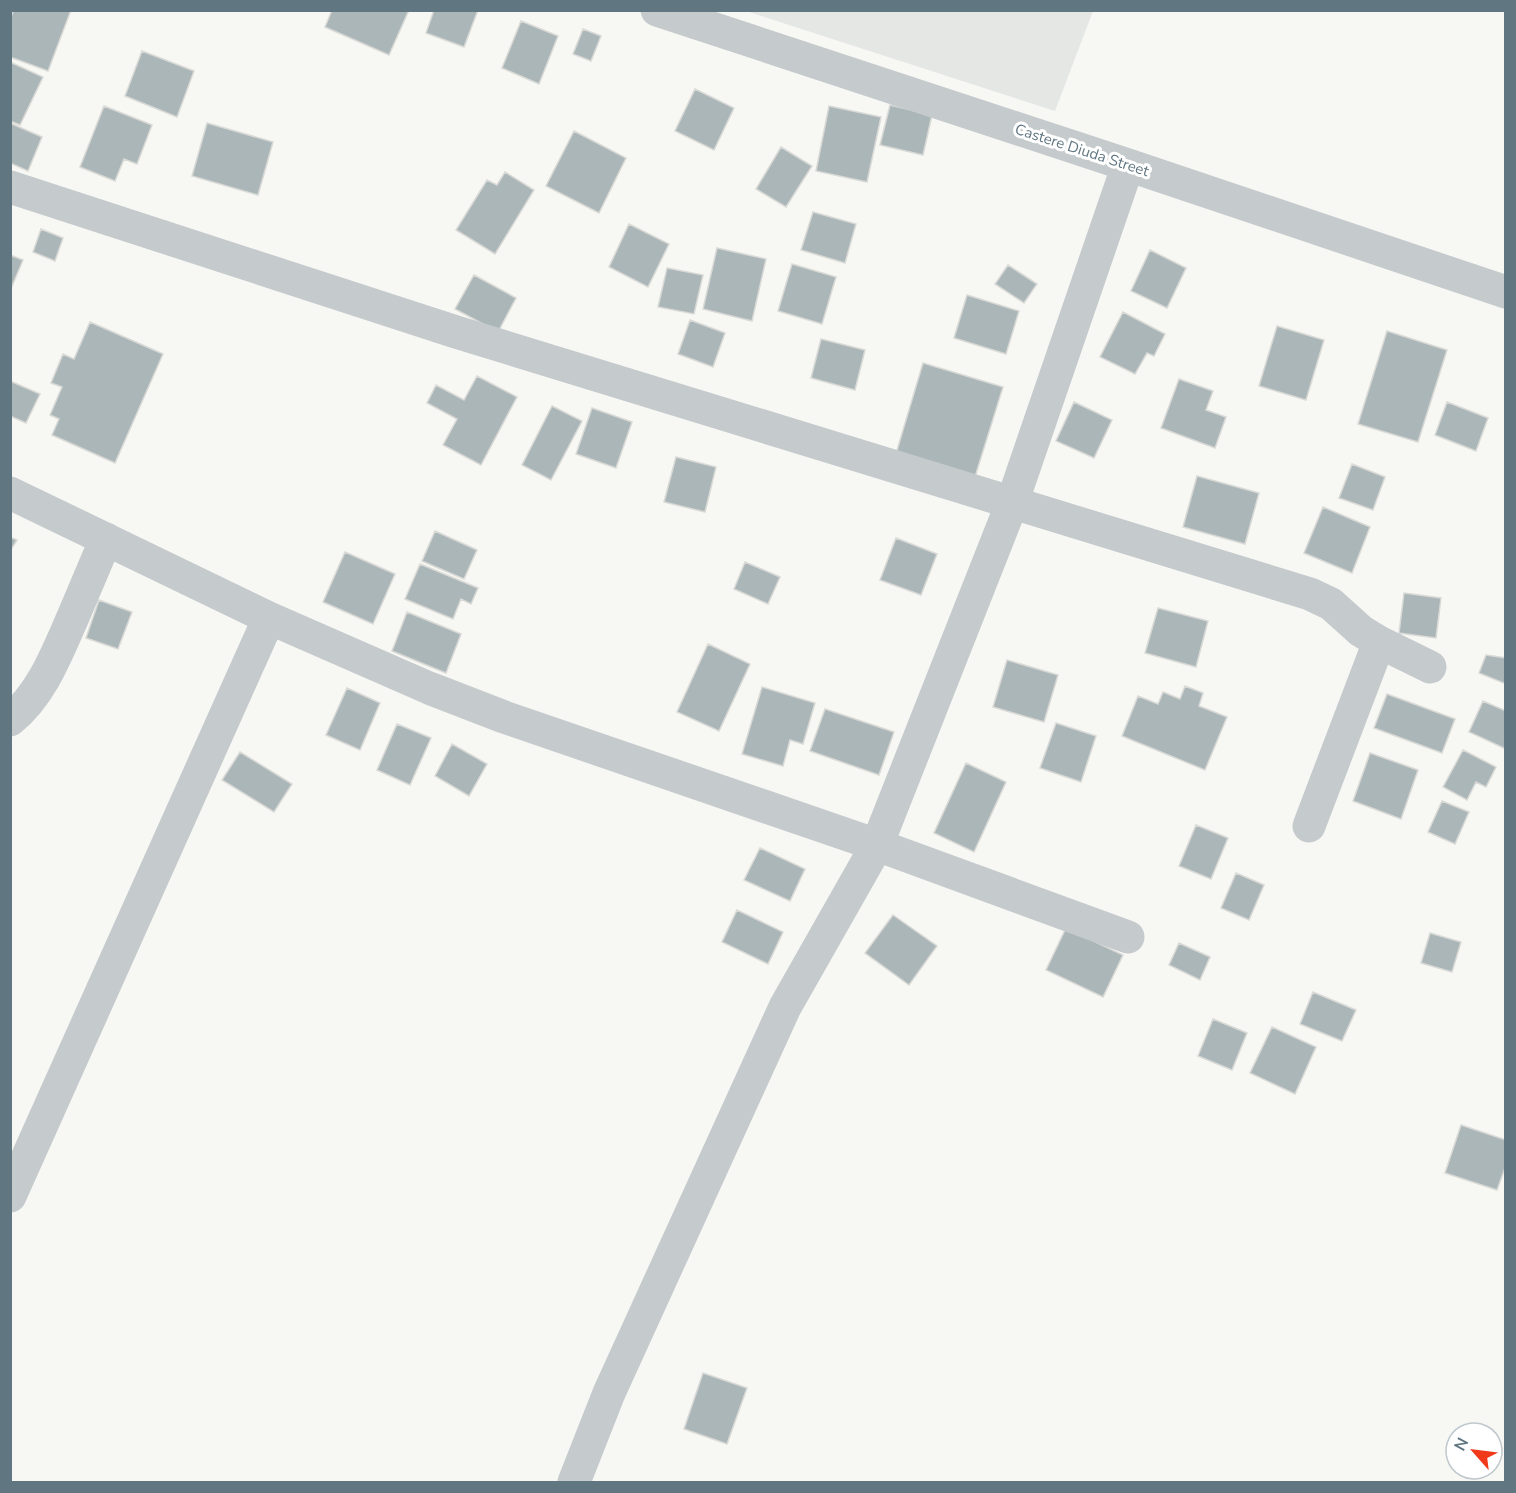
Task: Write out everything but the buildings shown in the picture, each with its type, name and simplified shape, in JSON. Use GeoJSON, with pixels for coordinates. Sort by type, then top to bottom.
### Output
{"type":"FeatureCollection","features":[{"type":"Feature","properties":{"kind":"street","name":"Castere Diuda Street"},"geometry":{"type":"LineString","coordinates":[[657,10],[1506,292]]}},
{"type":"Feature","properties":{"kind":"street"},"geometry":{"type":"LineString","coordinates":[[574,1482],[609,1393],[785,1007],[877,845],[1012,503],[1128,165]]}},
{"type":"Feature","properties":{"kind":"street"},"geometry":{"type":"LineString","coordinates":[[10,187],[456,332],[1310,594],[1331,604],[1361,631],[1379,642],[1430,667]]}},
{"type":"Feature","properties":{"kind":"street"},"geometry":{"type":"LineString","coordinates":[[10,493],[269,618],[429,688],[504,717],[877,845],[1128,937]]}},
{"type":"Feature","properties":{"kind":"street"},"geometry":{"type":"LineString","coordinates":[[10,720],[16,716],[40,685],[58,652],[106,539]]}},
{"type":"Feature","properties":{"kind":"street"},"geometry":{"type":"LineString","coordinates":[[10,1196],[269,618]]}},
{"type":"Feature","properties":{"kind":"street"},"geometry":{"type":"LineString","coordinates":[[1310,826],[1379,642]]}},
{"type":"Feature","properties":{"kind":"shaded area"},"geometry":{"type":"Polygon","coordinates":[[[746,11],[1093,11],[1055,111],[746,11]]]}}]}
